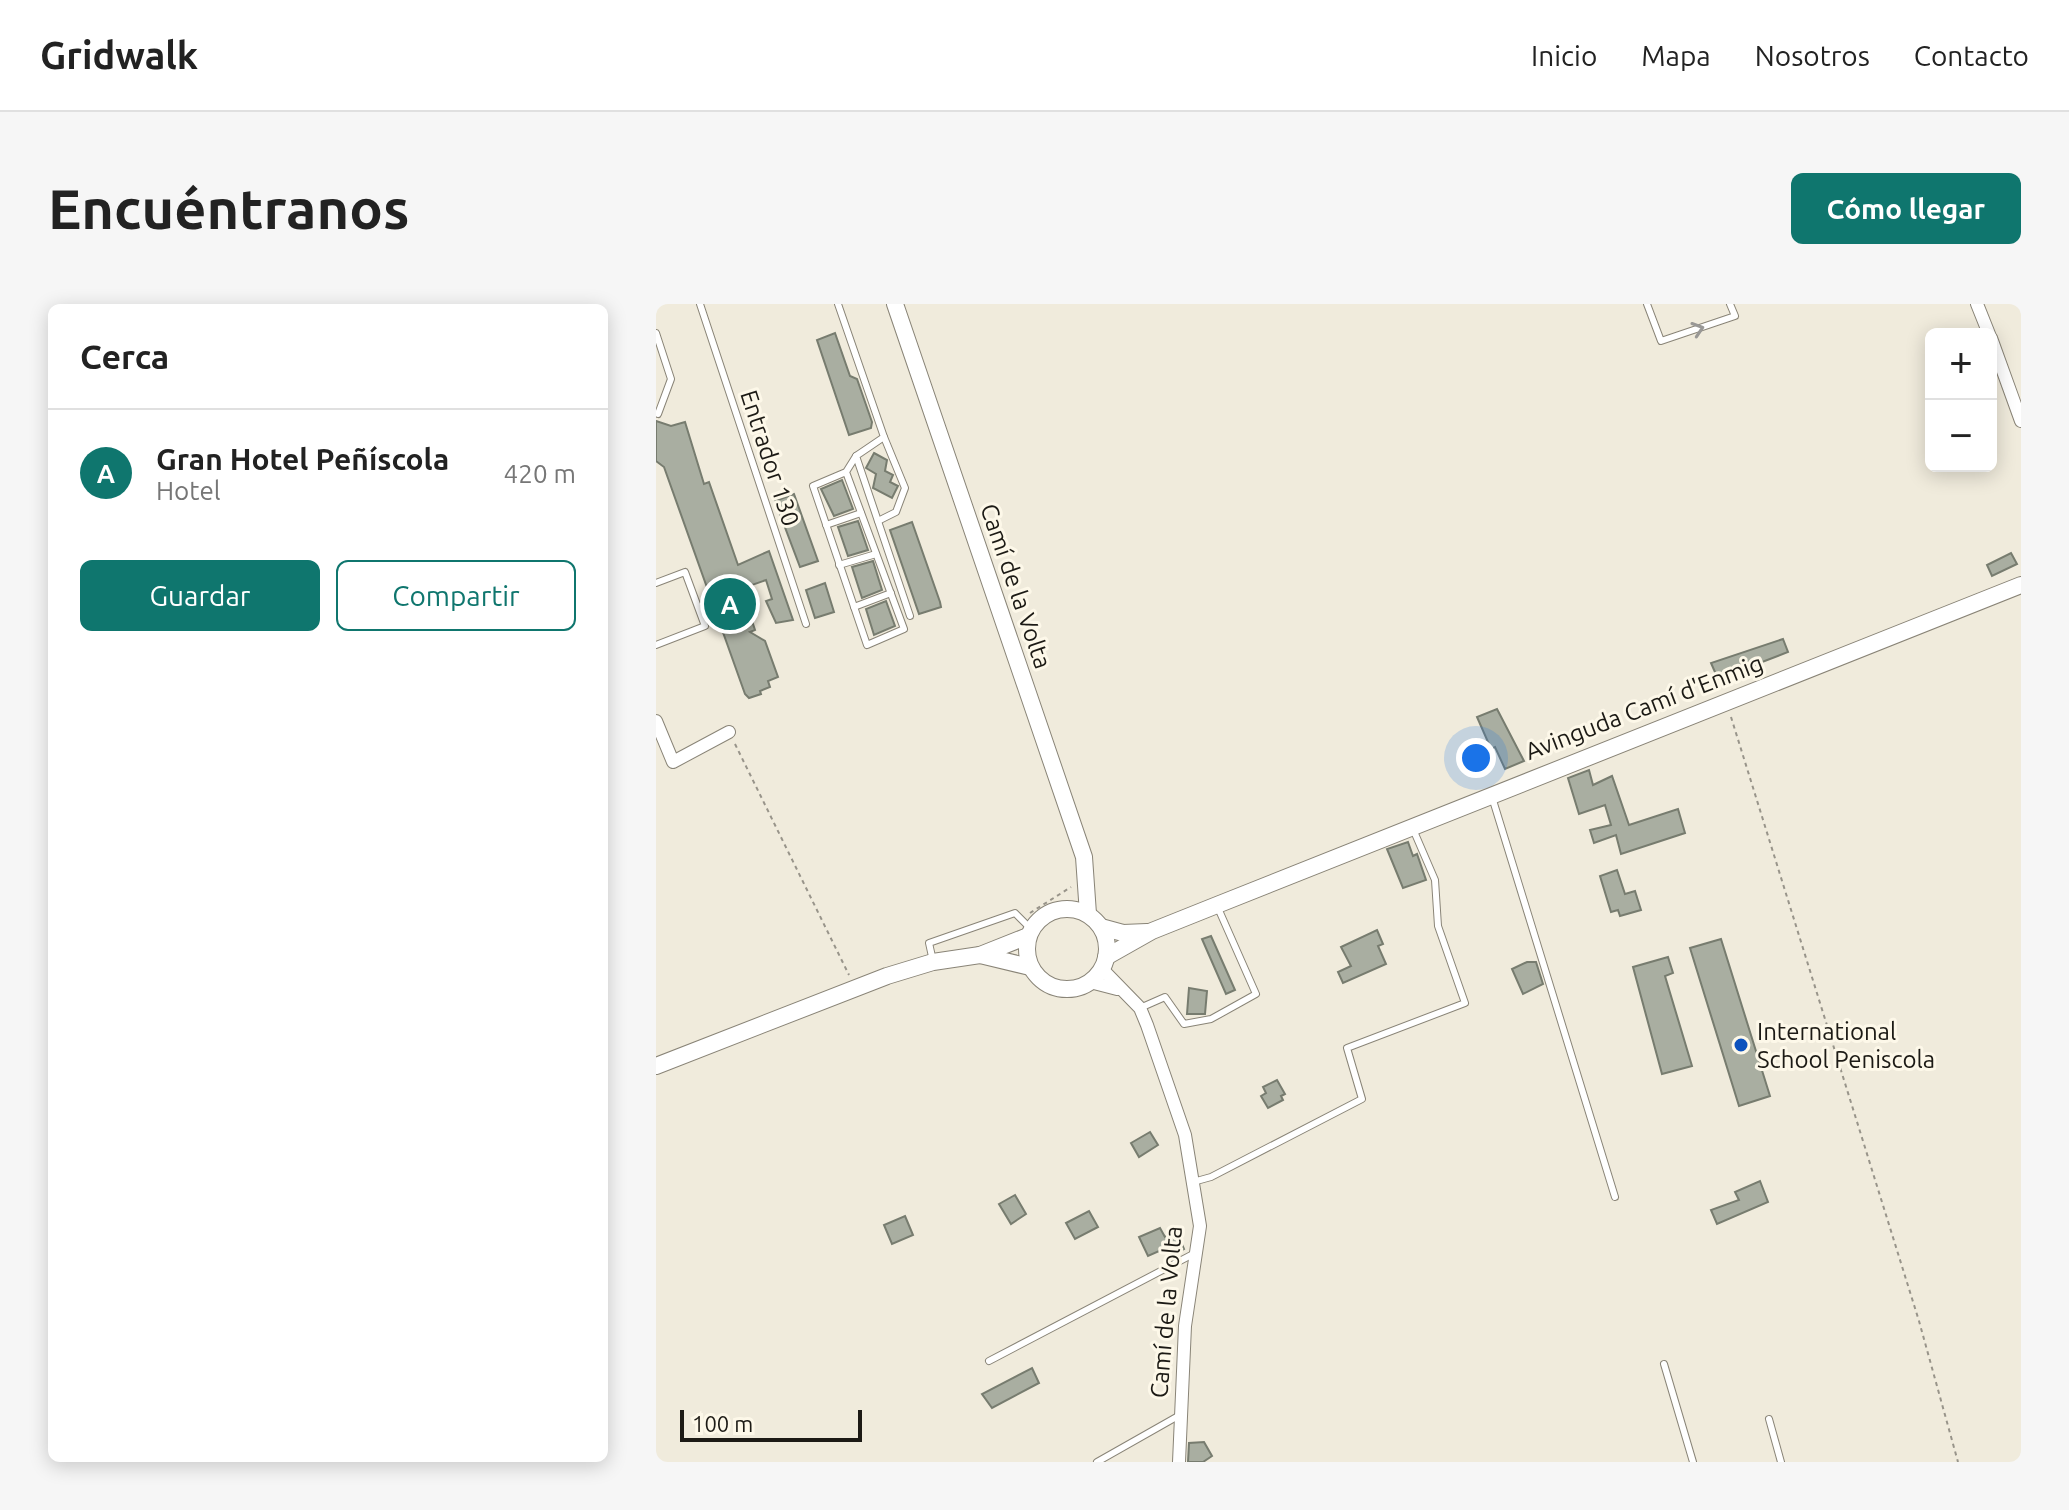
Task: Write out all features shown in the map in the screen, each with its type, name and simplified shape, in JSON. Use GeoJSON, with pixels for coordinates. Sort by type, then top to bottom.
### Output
{"type":"FeatureCollection","features":[{"type":"Feature","properties":{"kind":"street"},"geometry":{"type":"LineString","coordinates":[[1977,304],[1987,328]]}},
{"type":"Feature","properties":{"kind":"street","name":"Camí de la Volta"},"geometry":{"type":"LineString","coordinates":[[899,305],[1084,857],[1088,914]]}},
{"type":"Feature","properties":{"kind":"street"},"geometry":{"type":"LineString","coordinates":[[1997,355],[2021,421]]}},
{"type":"Feature","properties":{"kind":"street","name":"Avinguda Camí d'Enmig"},"geometry":{"type":"LineString","coordinates":[[1099,969],[1152,931],[1491,793],[2021,585]]}},
{"type":"Feature","properties":{"kind":"street"},"geometry":{"type":"LineString","coordinates":[[656,721],[673,762],[729,732]]}},
{"type":"Feature","properties":{"kind":"street"},"geometry":{"type":"LineString","coordinates":[[1066,908],[1086,884]]}},
{"type":"Feature","properties":{"kind":"street"},"geometry":{"type":"LineString","coordinates":[[656,1066],[856,988],[933,962],[980,955],[1046,914],[1066,908],[1088,914],[1101,927],[1107,942],[1099,969],[1069,989],[1046,984],[1030,967],[1026,951],[1027,928]]}},
{"type":"Feature","properties":{"kind":"street","name":"Avinguda Camí d'Enmig"},"geometry":{"type":"LineString","coordinates":[[1101,927],[1123,933],[1152,931]]}},
{"type":"Feature","properties":{"kind":"street"},"geometry":{"type":"LineString","coordinates":[[980,955],[1030,967]]}},
{"type":"Feature","properties":{"kind":"street","name":"Camí de la Volta"},"geometry":{"type":"LineString","coordinates":[[1099,969],[1140,1008],[1185,1135],[1193,1182],[1200,1226],[1185,1326],[1179,1462]]}},
{"type":"Feature","properties":{"kind":"lane","name":"Entrador 130"},"geometry":{"type":"LineString","coordinates":[[700,304],[806,624]]}},
{"type":"Feature","properties":{"kind":"lane"},"geometry":{"type":"LineString","coordinates":[[838,304],[905,488],[896,512],[878,521]]}},
{"type":"Feature","properties":{"kind":"lane"},"geometry":{"type":"LineString","coordinates":[[1647,304],[1661,341],[1735,316],[1730,304]]}},
{"type":"Feature","properties":{"kind":"lane"},"geometry":{"type":"LineString","coordinates":[[656,333],[671,379],[658,414]]}},
{"type":"Feature","properties":{"kind":"lane"},"geometry":{"type":"LineString","coordinates":[[846,472],[904,629],[867,645],[813,486],[846,472],[856,456],[884,437]]}},
{"type":"Feature","properties":{"kind":"lane"},"geometry":{"type":"LineString","coordinates":[[856,456],[910,616]]}},
{"type":"Feature","properties":{"kind":"lane"},"geometry":{"type":"LineString","coordinates":[[826,525],[861,513]]}},
{"type":"Feature","properties":{"kind":"lane"},"geometry":{"type":"LineString","coordinates":[[839,565],[876,554]]}},
{"type":"Feature","properties":{"kind":"lane"},"geometry":{"type":"LineString","coordinates":[[656,583],[685,572],[705,626],[656,645]]}},
{"type":"Feature","properties":{"kind":"lane"},"geometry":{"type":"LineString","coordinates":[[854,607],[891,593]]}},
{"type":"Feature","properties":{"kind":"lane"},"geometry":{"type":"LineString","coordinates":[[1491,793],[1615,1197]]}},
{"type":"Feature","properties":{"kind":"lane"},"geometry":{"type":"LineString","coordinates":[[1193,1182],[1211,1177],[1362,1099],[1347,1048],[1465,1003],[1438,926],[1435,880],[1412,826]]}},
{"type":"Feature","properties":{"kind":"lane"},"geometry":{"type":"LineString","coordinates":[[1140,1008],[1165,997],[1184,1024],[1211,1019],[1256,994],[1217,905]]}},
{"type":"Feature","properties":{"kind":"lane"},"geometry":{"type":"LineString","coordinates":[[933,962],[929,943],[1015,913],[1027,928]]}},
{"type":"Feature","properties":{"kind":"lane"},"geometry":{"type":"LineString","coordinates":[[989,1361],[1197,1252]]}},
{"type":"Feature","properties":{"kind":"lane"},"geometry":{"type":"LineString","coordinates":[[1664,1364],[1693,1462]]}},
{"type":"Feature","properties":{"kind":"lane"},"geometry":{"type":"LineString","coordinates":[[1097,1462],[1180,1415]]}},
{"type":"Feature","properties":{"kind":"lane"},"geometry":{"type":"LineString","coordinates":[[1769,1419],[1781,1462]]}},
{"type":"Feature","properties":{"kind":"path"},"geometry":{"type":"LineString","coordinates":[[1726,700],[1919,1321],[1958,1462]]}},
{"type":"Feature","properties":{"kind":"path"},"geometry":{"type":"LineString","coordinates":[[729,732],[856,988]]}},
{"type":"Feature","properties":{"kind":"path"},"geometry":{"type":"LineString","coordinates":[[1027,928],[1040,903],[1066,893],[1077,881],[1086,884]]}},
{"type":"Feature","properties":{"kind":"building"},"geometry":{"type":"Polygon","coordinates":[[[835,333],[850,376],[857,379],[872,422],[871,428],[849,435],[817,340],[835,333]]]}},
{"type":"Feature","properties":{"kind":"building"},"geometry":{"type":"Polygon","coordinates":[[[656,421],[671,426],[685,422],[704,484],[709,482],[738,565],[769,551],[793,620],[776,623],[766,601],[772,599],[766,580],[746,587],[754,610],[751,618],[755,630],[750,632],[765,641],[778,677],[768,681],[770,687],[760,691],[761,694],[749,698],[745,694],[664,467],[656,461],[656,421]]]}},
{"type":"Feature","properties":{"kind":"building"},"geometry":{"type":"Polygon","coordinates":[[[874,453],[887,460],[885,471],[893,475],[890,482],[898,486],[892,498],[873,488],[876,474],[866,468],[874,453]]]}},
{"type":"Feature","properties":{"kind":"building"},"geometry":{"type":"Polygon","coordinates":[[[842,480],[853,509],[834,516],[821,489],[842,480]]]}},
{"type":"Feature","properties":{"kind":"building"},"geometry":{"type":"Polygon","coordinates":[[[794,494],[818,561],[800,567],[775,501],[794,494]]]}},
{"type":"Feature","properties":{"kind":"building"},"geometry":{"type":"Polygon","coordinates":[[[858,521],[868,550],[848,556],[838,527],[858,521]]]}},
{"type":"Feature","properties":{"kind":"building"},"geometry":{"type":"Polygon","coordinates":[[[912,522],[941,607],[919,614],[890,530],[912,522]]]}},
{"type":"Feature","properties":{"kind":"building"},"geometry":{"type":"Polygon","coordinates":[[[2011,553],[2017,564],[1992,576],[1987,565],[2011,553]]]}},
{"type":"Feature","properties":{"kind":"building"},"geometry":{"type":"Polygon","coordinates":[[[873,561],[882,590],[862,598],[852,567],[873,561]]]}},
{"type":"Feature","properties":{"kind":"building"},"geometry":{"type":"Polygon","coordinates":[[[825,583],[834,612],[815,618],[806,590],[825,583]]]}},
{"type":"Feature","properties":{"kind":"building"},"geometry":{"type":"Polygon","coordinates":[[[886,601],[895,626],[874,635],[866,609],[886,601]]]}},
{"type":"Feature","properties":{"kind":"building"},"geometry":{"type":"Polygon","coordinates":[[[1783,639],[1788,652],[1718,679],[1711,663],[1783,639]]]}},
{"type":"Feature","properties":{"kind":"building"},"geometry":{"type":"Polygon","coordinates":[[[1497,709],[1524,761],[1505,769],[1495,747],[1491,749],[1477,717],[1497,709]]]}},
{"type":"Feature","properties":{"kind":"building"},"geometry":{"type":"Polygon","coordinates":[[[1589,770],[1593,785],[1612,776],[1629,825],[1678,809],[1685,833],[1621,854],[1616,835],[1594,843],[1590,830],[1611,825],[1605,805],[1579,814],[1568,778],[1589,770]]]}},
{"type":"Feature","properties":{"kind":"building"},"geometry":{"type":"Polygon","coordinates":[[[1408,842],[1413,856],[1417,854],[1426,880],[1403,888],[1387,849],[1408,842]]]}},
{"type":"Feature","properties":{"kind":"building"},"geometry":{"type":"Polygon","coordinates":[[[1617,870],[1625,894],[1635,891],[1641,910],[1620,916],[1618,910],[1611,912],[1600,876],[1617,870]]]}},
{"type":"Feature","properties":{"kind":"building"},"geometry":{"type":"Polygon","coordinates":[[[1377,930],[1383,944],[1378,946],[1386,964],[1343,983],[1338,972],[1351,966],[1341,947],[1377,930]]]}},
{"type":"Feature","properties":{"kind":"building"},"geometry":{"type":"Polygon","coordinates":[[[1211,936],[1235,990],[1226,994],[1202,939],[1211,936]]]}},
{"type":"Feature","properties":{"kind":"building"},"geometry":{"type":"Polygon","coordinates":[[[1721,939],[1770,1096],[1739,1106],[1690,948],[1721,939]]]}},
{"type":"Feature","properties":{"kind":"building"},"geometry":{"type":"Polygon","coordinates":[[[1668,957],[1673,973],[1665,976],[1692,1066],[1662,1074],[1633,967],[1668,957]]]}},
{"type":"Feature","properties":{"kind":"building"},"geometry":{"type":"Polygon","coordinates":[[[1527,962],[1536,962],[1543,984],[1523,994],[1512,969],[1527,962]]]}},
{"type":"Feature","properties":{"kind":"building"},"geometry":{"type":"Polygon","coordinates":[[[1189,988],[1207,991],[1205,1014],[1187,1014],[1189,988]]]}},
{"type":"Feature","properties":{"kind":"building"},"geometry":{"type":"Polygon","coordinates":[[[1277,1080],[1285,1094],[1281,1096],[1283,1100],[1268,1108],[1261,1096],[1266,1093],[1263,1087],[1277,1080]]]}},
{"type":"Feature","properties":{"kind":"building"},"geometry":{"type":"Polygon","coordinates":[[[1150,1132],[1158,1145],[1139,1157],[1131,1143],[1150,1132]]]}},
{"type":"Feature","properties":{"kind":"building"},"geometry":{"type":"Polygon","coordinates":[[[1760,1181],[1768,1202],[1717,1224],[1711,1210],[1739,1200],[1735,1192],[1760,1181]]]}},
{"type":"Feature","properties":{"kind":"building"},"geometry":{"type":"Polygon","coordinates":[[[1015,1195],[1026,1214],[1011,1224],[999,1204],[1015,1195]]]}},
{"type":"Feature","properties":{"kind":"building"},"geometry":{"type":"Polygon","coordinates":[[[1089,1211],[1098,1227],[1075,1239],[1066,1223],[1089,1211]]]}},
{"type":"Feature","properties":{"kind":"building"},"geometry":{"type":"Polygon","coordinates":[[[905,1216],[913,1235],[892,1244],[884,1225],[905,1216]]]}},
{"type":"Feature","properties":{"kind":"building"},"geometry":{"type":"Polygon","coordinates":[[[1160,1228],[1165,1237],[1177,1232],[1184,1249],[1172,1255],[1168,1247],[1148,1256],[1139,1237],[1160,1228]]]}},
{"type":"Feature","properties":{"kind":"building"},"geometry":{"type":"Polygon","coordinates":[[[1032,1368],[1039,1383],[992,1408],[982,1394],[1032,1368]]]}},
{"type":"Feature","properties":{"kind":"building"},"geometry":{"type":"Polygon","coordinates":[[[1204,1442],[1212,1456],[1203,1462],[1188,1462],[1189,1443],[1204,1442]]]}},
{"type":"Feature","properties":{"kind":"place","name":"Gran Hotel Peñíscola"},"geometry":{"type":"Point","coordinates":[730,604]}},
{"type":"Feature","properties":{"kind":"place","name":"International School Peniscola"},"geometry":{"type":"Point","coordinates":[1741,1045]}}]}
